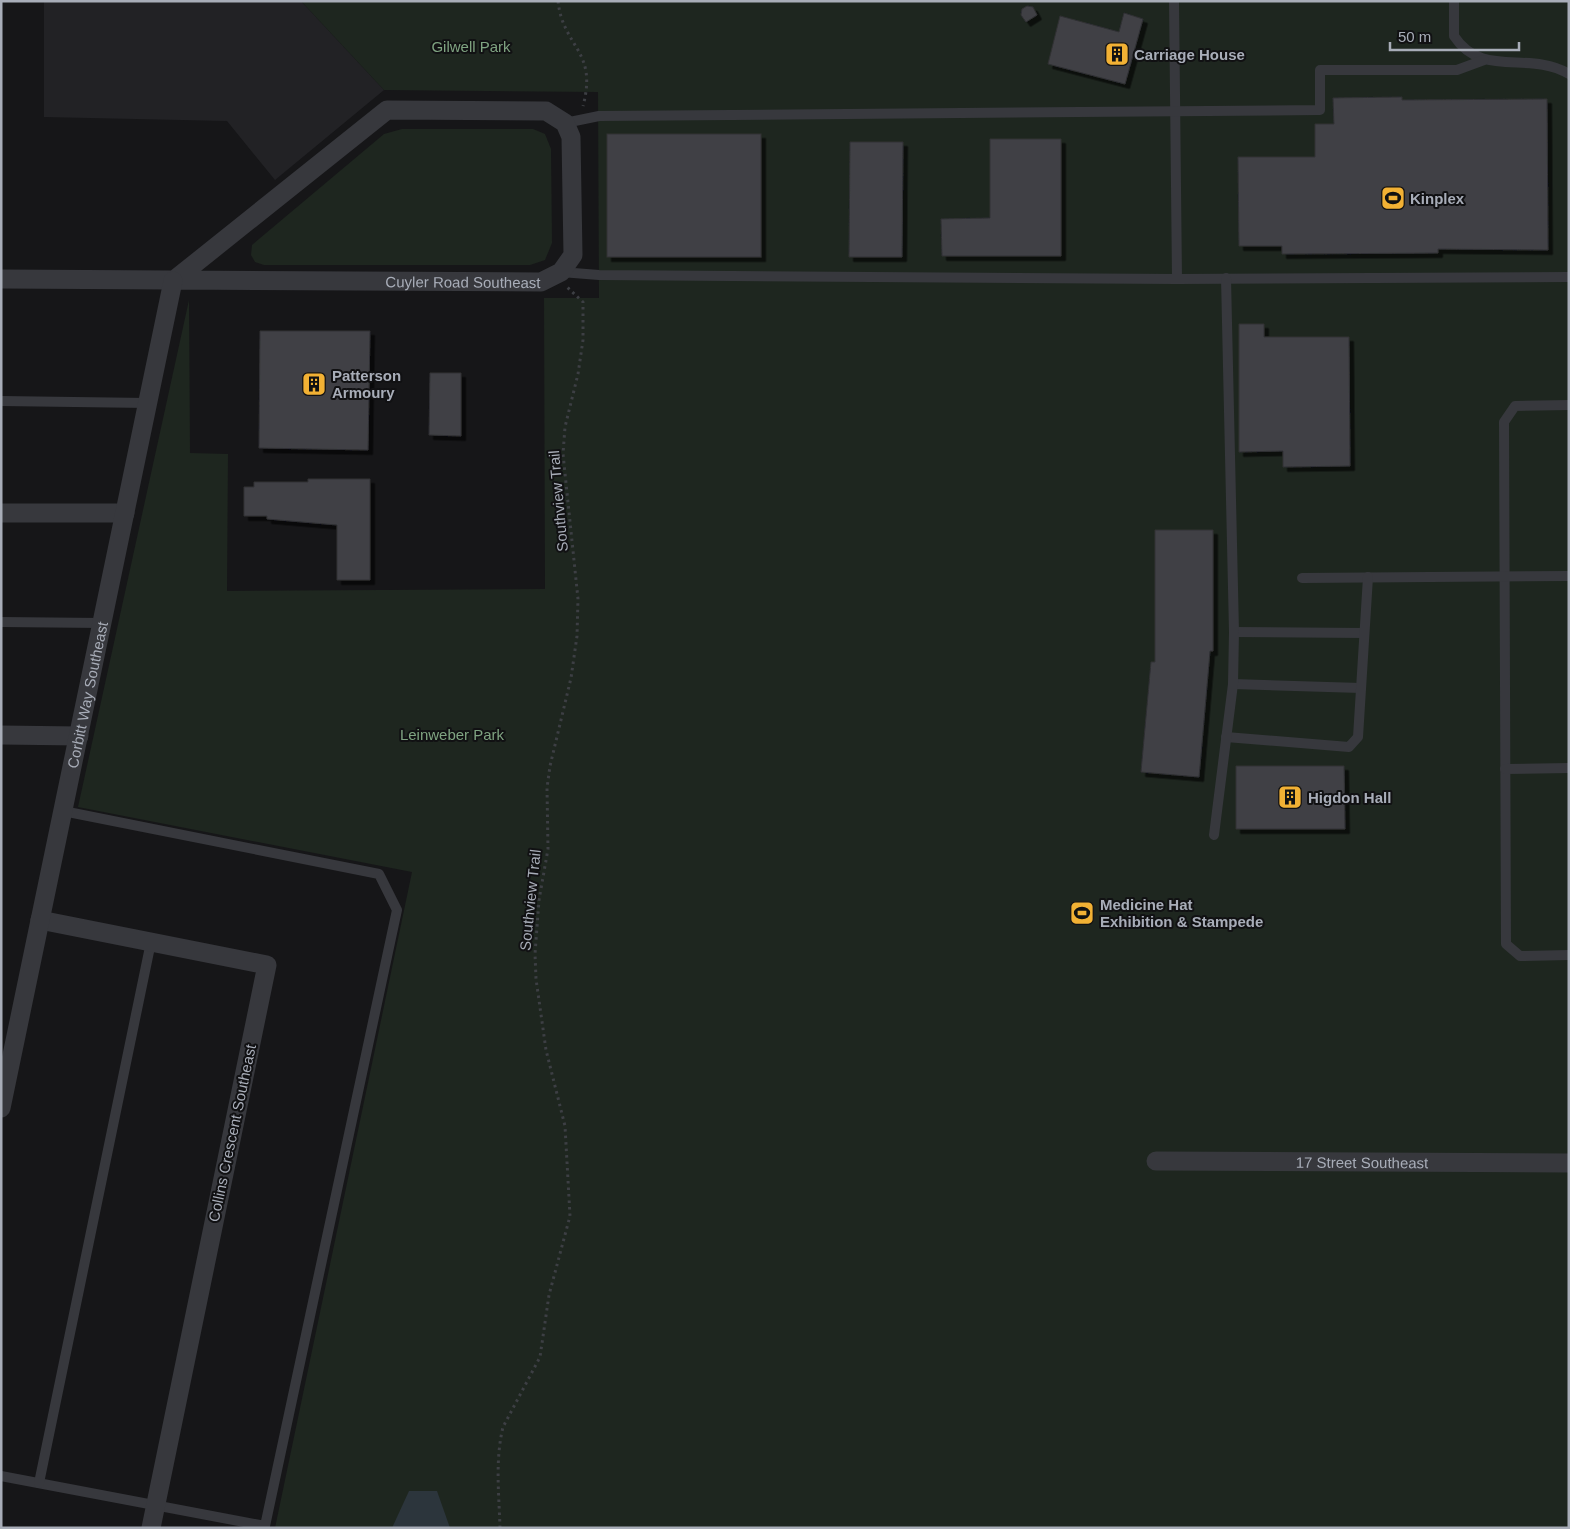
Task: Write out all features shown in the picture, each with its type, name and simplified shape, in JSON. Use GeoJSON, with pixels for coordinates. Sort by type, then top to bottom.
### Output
{"type":"FeatureCollection","features":[{"type":"Feature","properties":{"kind":"street"},"geometry":{"type":"LineString","coordinates":[[173,281],[387,110],[546,111],[565,123]]}},
{"type":"Feature","properties":{"kind":"street","name":"Cuyler Road Southeast"},"geometry":{"type":"LineString","coordinates":[[1,279],[541,282],[562,272],[573,254],[571,136],[565,123]]}},
{"type":"Feature","properties":{"kind":"street","name":"Corbitt Way Southeast"},"geometry":{"type":"LineString","coordinates":[[1,1108],[173,281]]}},
{"type":"Feature","properties":{"kind":"street"},"geometry":{"type":"LineString","coordinates":[[1,513],[125,513]]}},
{"type":"Feature","properties":{"kind":"street"},"geometry":{"type":"LineString","coordinates":[[1,735],[79,736]]}},
{"type":"Feature","properties":{"kind":"street","name":"Collins Crescent Southeast"},"geometry":{"type":"LineString","coordinates":[[40,920],[267,965],[150,1528]]}},
{"type":"Feature","properties":{"kind":"street","name":"17 Street Southeast"},"geometry":{"type":"LineString","coordinates":[[1156,1161],[1569,1162]]}},
{"type":"Feature","properties":{"kind":"lane"},"geometry":{"type":"LineString","coordinates":[[1174,1],[1177,279]]}},
{"type":"Feature","properties":{"kind":"lane"},"geometry":{"type":"LineString","coordinates":[[1454,1],[1454,36],[1469,54],[1484,60],[1557,67],[1569,74]]}},
{"type":"Feature","properties":{"kind":"lane"},"geometry":{"type":"LineString","coordinates":[[565,123],[599,116],[1320,110],[1320,70],[1457,70],[1484,60]]}},
{"type":"Feature","properties":{"kind":"lane"},"geometry":{"type":"LineString","coordinates":[[562,272],[599,276],[1177,279],[1569,277]]}},
{"type":"Feature","properties":{"kind":"lane"},"geometry":{"type":"LineString","coordinates":[[1214,835],[1233,684],[1234,632],[1226,278]]}},
{"type":"Feature","properties":{"kind":"lane"},"geometry":{"type":"LineString","coordinates":[[1,401],[148,403]]}},
{"type":"Feature","properties":{"kind":"lane"},"geometry":{"type":"LineString","coordinates":[[1569,405],[1515,406],[1504,422],[1506,944],[1520,956],[1569,954]]}},
{"type":"Feature","properties":{"kind":"lane"},"geometry":{"type":"LineString","coordinates":[[1302,578],[1569,576]]}},
{"type":"Feature","properties":{"kind":"lane"},"geometry":{"type":"LineString","coordinates":[[1226,738],[1349,748],[1358,737],[1368,577]]}},
{"type":"Feature","properties":{"kind":"lane"},"geometry":{"type":"LineString","coordinates":[[1,622],[102,623]]}},
{"type":"Feature","properties":{"kind":"lane"},"geometry":{"type":"LineString","coordinates":[[1234,632],[1364,633]]}},
{"type":"Feature","properties":{"kind":"lane"},"geometry":{"type":"LineString","coordinates":[[1233,684],[1361,688]]}},
{"type":"Feature","properties":{"kind":"lane"},"geometry":{"type":"LineString","coordinates":[[1505,769],[1569,768]]}},
{"type":"Feature","properties":{"kind":"lane"},"geometry":{"type":"LineString","coordinates":[[1,1476],[265,1526],[396,910],[379,874],[63,811]]}},
{"type":"Feature","properties":{"kind":"lane"},"geometry":{"type":"LineString","coordinates":[[39,1483],[151,942]]}},
{"type":"Feature","properties":{"kind":"path"},"geometry":{"type":"LineString","coordinates":[[558,1],[563,24],[580,51],[588,72],[580,115],[565,123]]}},
{"type":"Feature","properties":{"kind":"path","name":"Southview Trail"},"geometry":{"type":"LineString","coordinates":[[500,1528],[498,1465],[500,1436],[540,1357],[549,1295],[570,1216],[565,1126],[546,1050],[536,979],[535,954],[539,900],[548,849],[550,766],[570,678],[577,636],[578,599],[563,454],[565,427],[578,374],[582,340],[583,302],[569,290],[562,272]]}},
{"type":"Feature","properties":{"kind":"shaded area"},"geometry":{"type":"Polygon","coordinates":[[[44,1],[301,1],[384,90],[275,180],[227,121],[44,117],[44,1]]]}},
{"type":"Feature","properties":{"kind":"shaded area"},"geometry":{"type":"Polygon","coordinates":[[[409,1491],[437,1491],[450,1528],[392,1528],[409,1491]]]}},
{"type":"Feature","properties":{"kind":"green space","name":"Medicine Hat Exhibition & Stampede"},"geometry":{"type":"Polygon","coordinates":[[[301,1],[1569,1],[1569,1528],[275,1528],[412,872],[78,807],[189,300],[190,453],[228,454],[227,591],[545,589],[544,298],[599,298],[598,92],[384,90],[301,1]]]}},
{"type":"Feature","properties":{"kind":"green space"},"geometry":{"type":"Polygon","coordinates":[[[402,129],[533,129],[545,134],[551,149],[552,243],[545,260],[530,265],[264,265],[255,262],[251,255],[252,245],[384,134],[402,129]]]}},
{"type":"Feature","properties":{"kind":"building"},"geometry":{"type":"Polygon","coordinates":[[[1027,6],[1033,7],[1037,15],[1026,22],[1021,15],[1022,9],[1027,6]]]}},
{"type":"Feature","properties":{"kind":"building"},"geometry":{"type":"Polygon","coordinates":[[[1124,13],[1143,19],[1125,84],[1048,64],[1060,16],[1119,32],[1124,13]]]}},
{"type":"Feature","properties":{"kind":"building","name":"Kinplex"},"geometry":{"type":"Polygon","coordinates":[[[1402,97],[1402,100],[1547,99],[1548,250],[1438,249],[1438,253],[1282,254],[1282,246],[1239,246],[1238,157],[1315,157],[1315,124],[1334,124],[1333,98],[1402,97]]]}},
{"type":"Feature","properties":{"kind":"building"},"geometry":{"type":"Polygon","coordinates":[[[607,134],[761,134],[761,257],[607,257],[607,134]]]}},
{"type":"Feature","properties":{"kind":"building"},"geometry":{"type":"Polygon","coordinates":[[[990,139],[1061,139],[1061,256],[942,256],[941,219],[990,218],[990,139]]]}},
{"type":"Feature","properties":{"kind":"building"},"geometry":{"type":"Polygon","coordinates":[[[850,142],[903,142],[902,257],[849,257],[850,142]]]}},
{"type":"Feature","properties":{"kind":"building"},"geometry":{"type":"Polygon","coordinates":[[[1239,324],[1264,324],[1264,337],[1349,337],[1350,466],[1283,467],[1283,451],[1239,452],[1239,324]]]}},
{"type":"Feature","properties":{"kind":"building","name":"Patterson Armoury"},"geometry":{"type":"Polygon","coordinates":[[[260,331],[370,331],[368,450],[259,448],[260,331]]]}},
{"type":"Feature","properties":{"kind":"building"},"geometry":{"type":"Polygon","coordinates":[[[430,373],[461,373],[461,436],[429,435],[430,373]]]}},
{"type":"Feature","properties":{"kind":"building"},"geometry":{"type":"Polygon","coordinates":[[[308,479],[370,479],[370,580],[337,580],[337,525],[267,519],[267,516],[244,516],[244,487],[254,487],[254,482],[308,482],[308,479]]]}},
{"type":"Feature","properties":{"kind":"building"},"geometry":{"type":"Polygon","coordinates":[[[1155,530],[1213,530],[1213,651],[1210,651],[1199,777],[1141,772],[1151,662],[1155,662],[1155,530]]]}},
{"type":"Feature","properties":{"kind":"building","name":"Higdon Hall"},"geometry":{"type":"Polygon","coordinates":[[[1236,766],[1344,766],[1345,829],[1236,829],[1236,766]]]}},
{"type":"Feature","properties":{"kind":"place","name":"Carriage House"},"geometry":{"type":"Point","coordinates":[1117,54]}},
{"type":"Feature","properties":{"kind":"place","name":"Kinplex"},"geometry":{"type":"Point","coordinates":[1393,198]}},
{"type":"Feature","properties":{"kind":"place","name":"Patterson Armoury"},"geometry":{"type":"Point","coordinates":[314,384]}},
{"type":"Feature","properties":{"kind":"place","name":"Higdon Hall"},"geometry":{"type":"Point","coordinates":[1290,797]}},
{"type":"Feature","properties":{"kind":"place","name":"Medicine Hat Exhibition & Stampede"},"geometry":{"type":"Point","coordinates":[1082,913]}},
{"type":"Feature","properties":{"kind":"park label","name":"Gilwell Park"},"geometry":{"type":"Point","coordinates":[471,46]}},
{"type":"Feature","properties":{"kind":"park label","name":"Leinweber Park"},"geometry":{"type":"Point","coordinates":[452,734]}}]}
